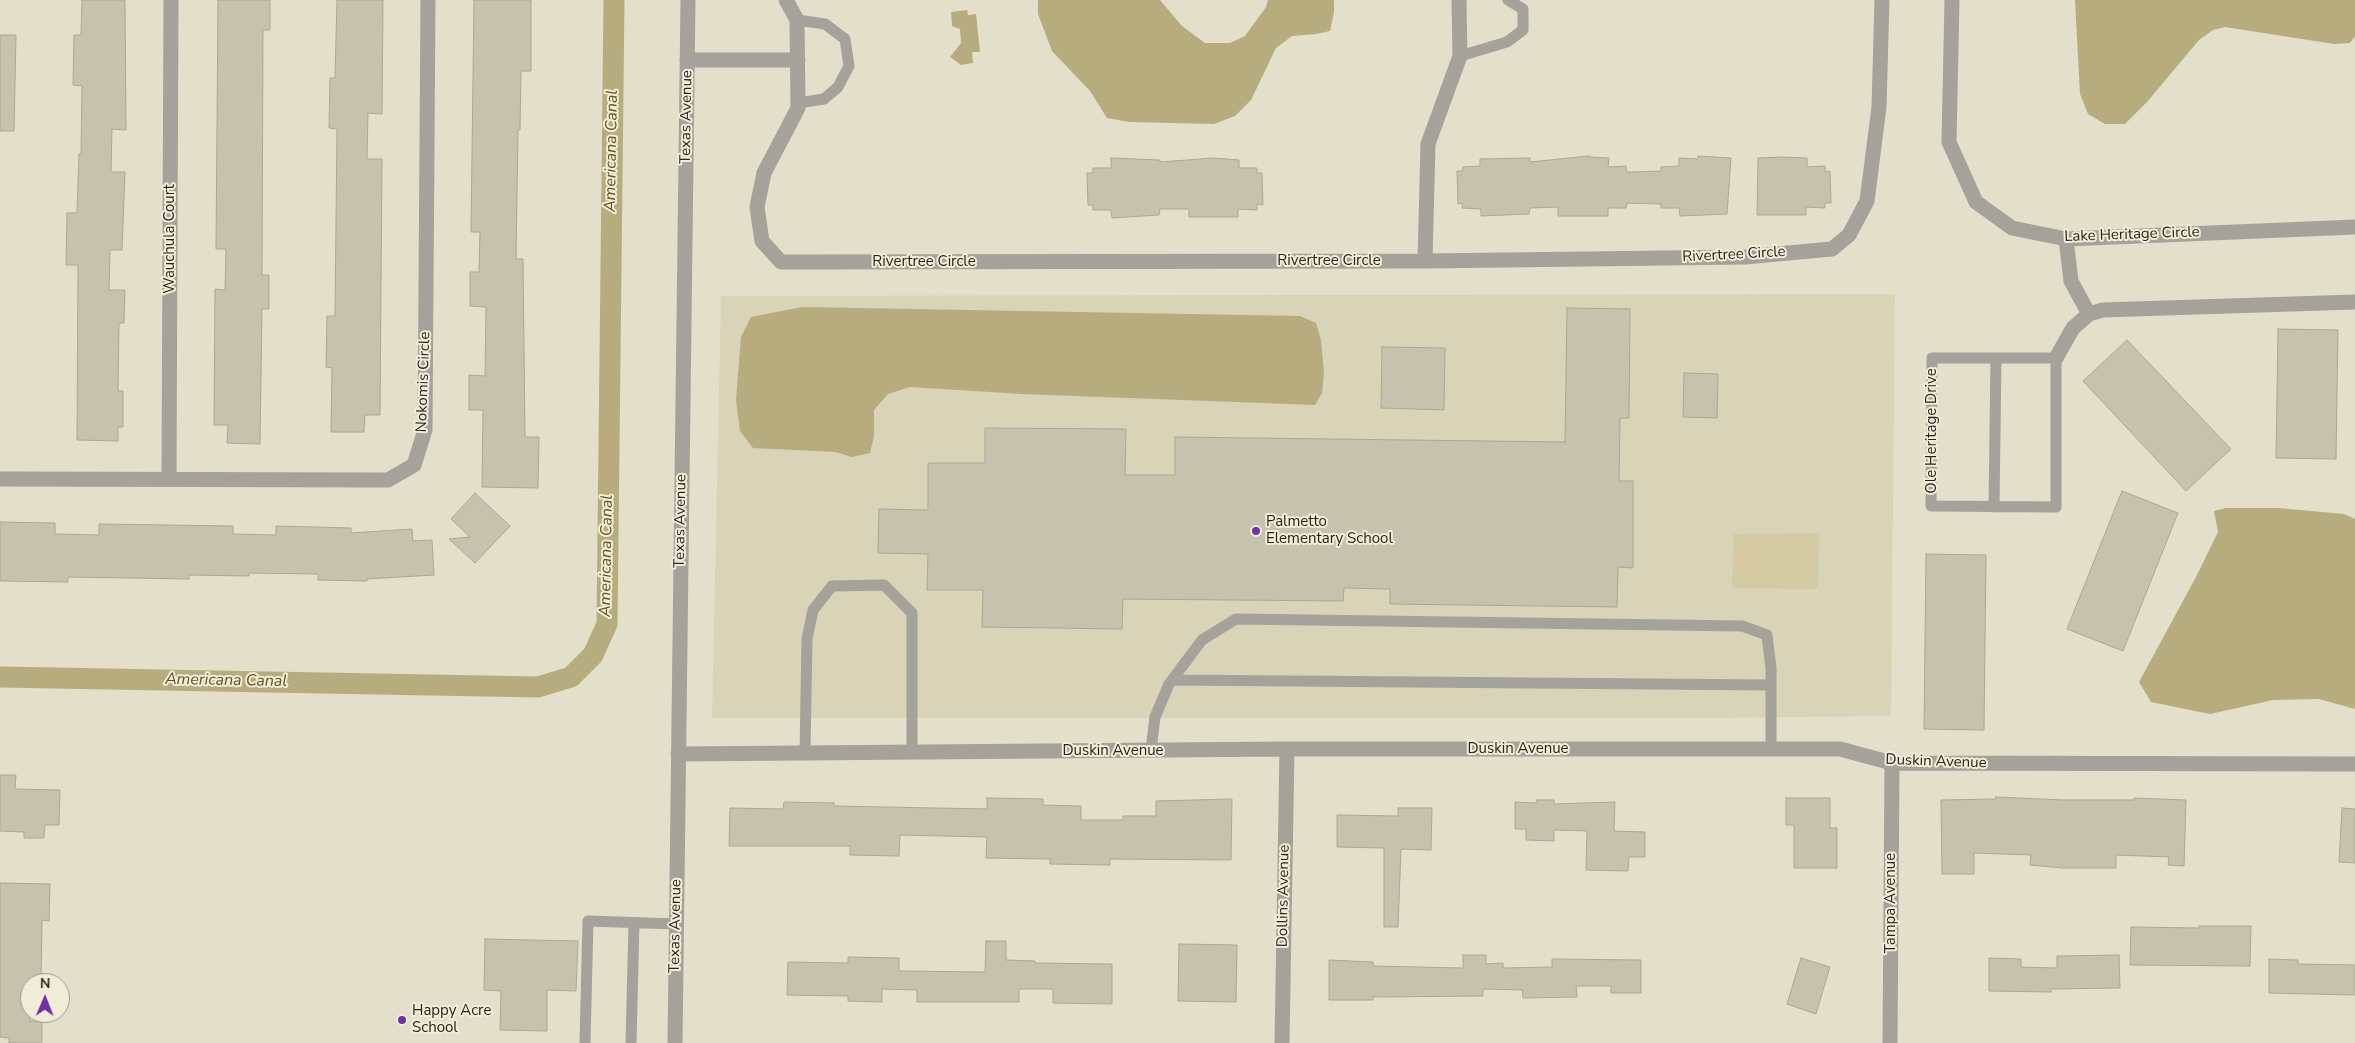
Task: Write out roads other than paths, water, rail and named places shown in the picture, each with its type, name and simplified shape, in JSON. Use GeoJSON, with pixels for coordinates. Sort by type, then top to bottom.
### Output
{"type":"FeatureCollection","features":[{"type":"Feature","properties":{"kind":"street","name":"Wauchula Court"},"geometry":{"type":"LineString","coordinates":[[169,478],[171,0]]}},
{"type":"Feature","properties":{"kind":"street","name":"Nokomis Circle"},"geometry":{"type":"LineString","coordinates":[[0,478],[388,480],[414,465],[424,430],[428,0]]}},
{"type":"Feature","properties":{"kind":"street","name":"Texas Avenue"},"geometry":{"type":"LineString","coordinates":[[675,1043],[688,0]]}},
{"type":"Feature","properties":{"kind":"street","name":"Rivertree Circle"},"geometry":{"type":"LineString","coordinates":[[786,0],[797,20],[798,108],[764,173],[757,207],[762,241],[781,262],[1425,261],[1745,257],[1832,249],[1849,235],[1867,201],[1879,107],[1882,0]]}},
{"type":"Feature","properties":{"kind":"street"},"geometry":{"type":"LineString","coordinates":[[1425,261],[1428,144],[1460,56],[1459,0]]}},
{"type":"Feature","properties":{"kind":"street","name":"Lake Heritage Circle"},"geometry":{"type":"LineString","coordinates":[[1952,0],[1949,142],[1976,202],[2012,228],[2066,239],[2355,227]]}},
{"type":"Feature","properties":{"kind":"street"},"geometry":{"type":"LineString","coordinates":[[688,60],[798,60]]}},
{"type":"Feature","properties":{"kind":"street"},"geometry":{"type":"LineString","coordinates":[[2066,239],[2071,280],[2088,314],[2103,310],[2355,302]]}},
{"type":"Feature","properties":{"kind":"street","name":"Ole Heritage Drive"},"geometry":{"type":"LineString","coordinates":[[2056,358],[2073,328],[2088,314]]}},
{"type":"Feature","properties":{"kind":"street","name":"Duskin Avenue"},"geometry":{"type":"LineString","coordinates":[[678,754],[1286,749],[1840,749],[1892,763],[2355,764]]}},
{"type":"Feature","properties":{"kind":"street","name":"Dollins Avenue"},"geometry":{"type":"LineString","coordinates":[[1282,1043],[1286,749]]}},
{"type":"Feature","properties":{"kind":"street","name":"Tampa Avenue"},"geometry":{"type":"LineString","coordinates":[[1890,1043],[1892,763]]}},
{"type":"Feature","properties":{"kind":"lane"},"geometry":{"type":"LineString","coordinates":[[1460,56],[1508,42],[1523,30],[1523,9],[1508,0]]}},
{"type":"Feature","properties":{"kind":"lane"},"geometry":{"type":"LineString","coordinates":[[797,20],[825,24],[845,39],[849,66],[838,88],[824,98],[798,103]]}},
{"type":"Feature","properties":{"kind":"lane","name":"Ole Heritage Drive"},"geometry":{"type":"LineString","coordinates":[[1932,358],[2056,358],[2056,507],[1931,506],[1932,358]]}},
{"type":"Feature","properties":{"kind":"lane"},"geometry":{"type":"LineString","coordinates":[[1994,507],[1996,358]]}},
{"type":"Feature","properties":{"kind":"lane"},"geometry":{"type":"LineString","coordinates":[[805,753],[807,639],[813,610],[832,586],[884,585],[912,614],[912,752]]}},
{"type":"Feature","properties":{"kind":"lane"},"geometry":{"type":"LineString","coordinates":[[1151,750],[1155,717],[1173,680],[1202,640],[1236,619],[1742,626],[1766,635],[1771,685],[1771,750]]}},
{"type":"Feature","properties":{"kind":"lane"},"geometry":{"type":"LineString","coordinates":[[1173,680],[1771,685]]}},
{"type":"Feature","properties":{"kind":"lane"},"geometry":{"type":"LineString","coordinates":[[585,1043],[588,921],[676,924]]}},
{"type":"Feature","properties":{"kind":"lane"},"geometry":{"type":"LineString","coordinates":[[631,1043],[634,923]]}},
{"type":"Feature","properties":{"kind":"waterway","name":"Americana Canal"},"geometry":{"type":"LineString","coordinates":[[0,677],[538,687],[571,677],[593,655],[607,624],[614,0]]}},
{"type":"Feature","properties":{"kind":"place","name":"Palmetto Elementary School"},"geometry":{"type":"Point","coordinates":[1256,531]}},
{"type":"Feature","properties":{"kind":"place","name":"Happy Acre School"},"geometry":{"type":"Point","coordinates":[402,1020]}}]}
